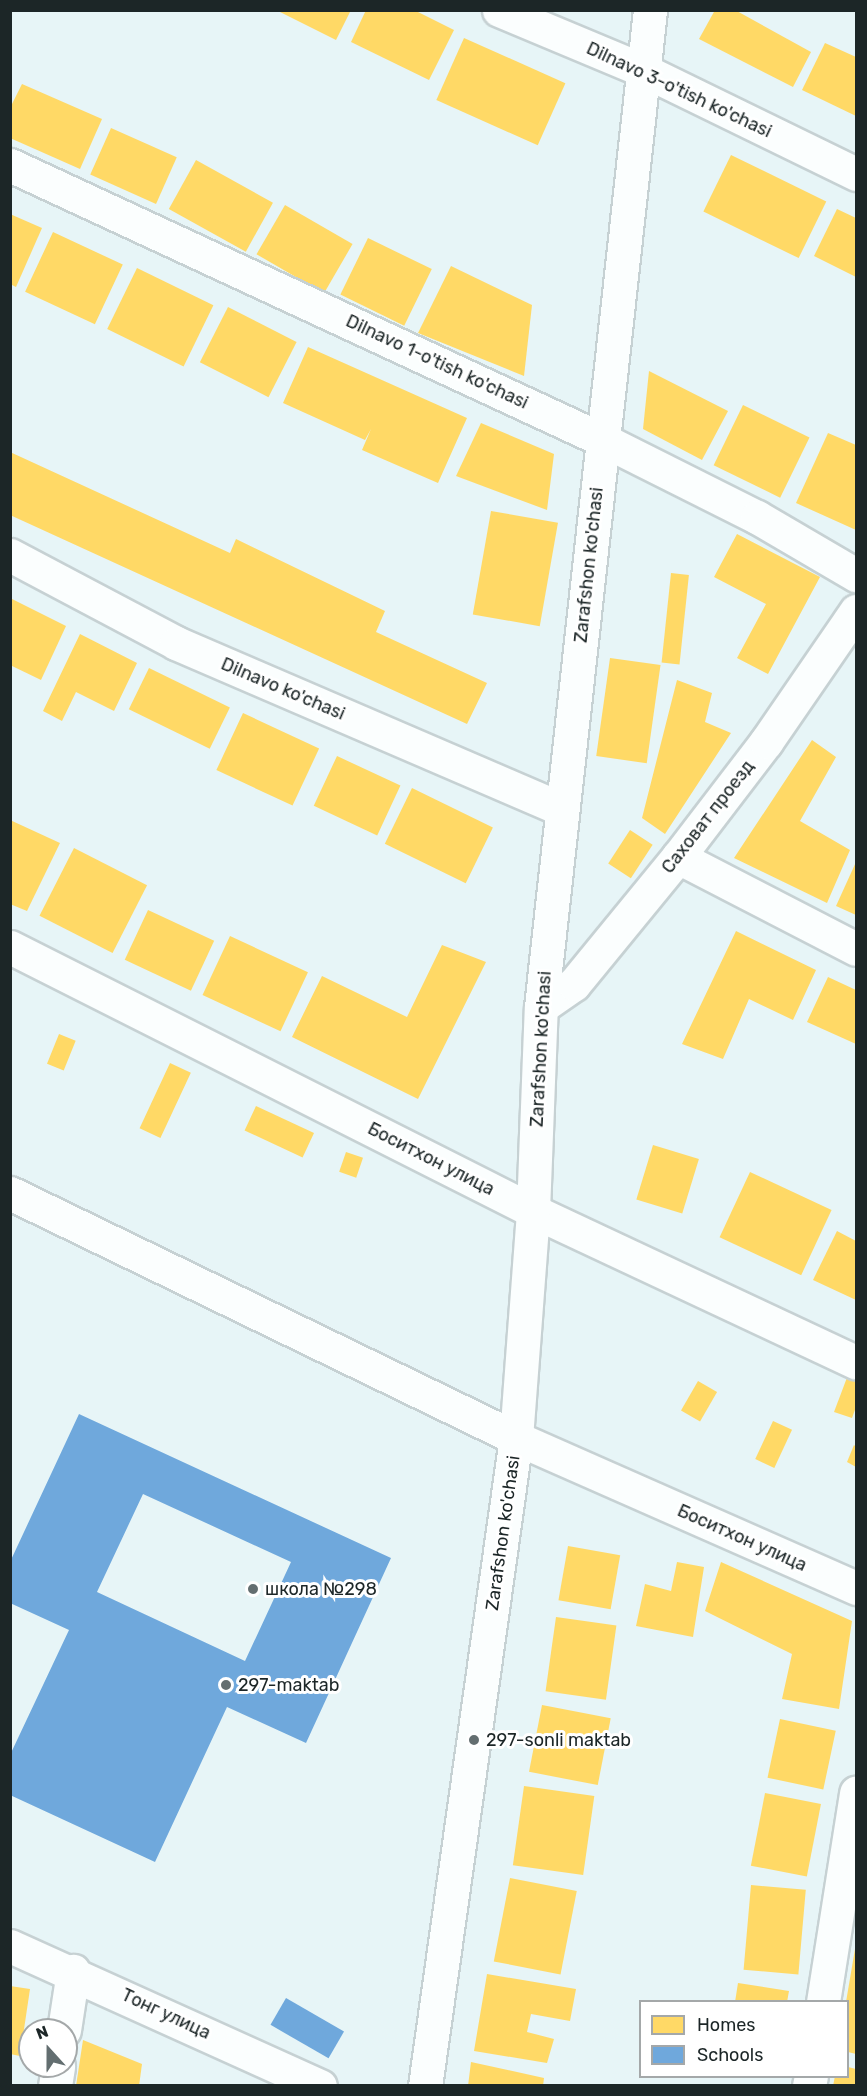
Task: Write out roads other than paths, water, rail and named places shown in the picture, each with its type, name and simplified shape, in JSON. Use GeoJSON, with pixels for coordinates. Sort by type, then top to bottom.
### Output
{"type":"FeatureCollection","features":[{"type":"Feature","properties":{"kind":"street","name":"Dilnavo 3-o'tish ko'chasi"},"geometry":{"type":"LineString","coordinates":[[499,10],[645,71],[856,174]]}},
{"type":"Feature","properties":{"kind":"street","name":"Zarafshon ko'chasi"},"geometry":{"type":"LineString","coordinates":[[425,2085],[516,1438],[533,1211],[541,1007],[650,10]]}},
{"type":"Feature","properties":{"kind":"street","name":"Dilnavo 1-o'tish ko'chasi"},"geometry":{"type":"LineString","coordinates":[[10,165],[603,440],[757,517],[856,575]]}},
{"type":"Feature","properties":{"kind":"street","name":"Dilnavo ko'chasi"},"geometry":{"type":"LineString","coordinates":[[10,555],[176,643],[561,809]]}},
{"type":"Feature","properties":{"kind":"street","name":"Саховат проезд"},"geometry":{"type":"LineString","coordinates":[[541,1007],[574,984],[678,858],[766,742],[856,612]]}},
{"type":"Feature","properties":{"kind":"street"},"geometry":{"type":"LineString","coordinates":[[678,858],[856,949]]}},
{"type":"Feature","properties":{"kind":"street","name":"Боситхон улица"},"geometry":{"type":"LineString","coordinates":[[10,947],[533,1211],[856,1362]]}},
{"type":"Feature","properties":{"kind":"street","name":"Боситхон улица"},"geometry":{"type":"LineString","coordinates":[[10,1193],[516,1438],[856,1588]]}},
{"type":"Feature","properties":{"kind":"street"},"geometry":{"type":"LineString","coordinates":[[823,2000],[856,1793]]}},
{"type":"Feature","properties":{"kind":"street","name":"Тонг улица"},"geometry":{"type":"LineString","coordinates":[[10,1946],[73,1971],[320,2085]]}},
{"type":"Feature","properties":{"kind":"street"},"geometry":{"type":"LineString","coordinates":[[66,2018],[73,1971]]}},
{"type":"Feature","properties":{"kind":"place","name":"школа №298"},"geometry":{"type":"Point","coordinates":[253,1589]}},
{"type":"Feature","properties":{"kind":"place","name":"297-maktab"},"geometry":{"type":"Point","coordinates":[226,1685]}},
{"type":"Feature","properties":{"kind":"place","name":"297-sonli maktab"},"geometry":{"type":"Point","coordinates":[474,1740]}}]}
